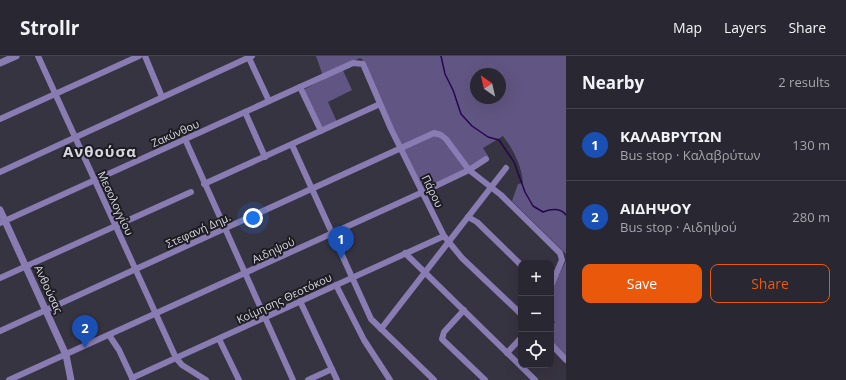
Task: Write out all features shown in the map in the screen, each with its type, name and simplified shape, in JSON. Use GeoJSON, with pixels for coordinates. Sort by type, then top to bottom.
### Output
{"type":"FeatureCollection","features":[{"type":"Feature","properties":{"kind":"street"},"geometry":{"type":"LineString","coordinates":[[0,63],[16,56]]}},
{"type":"Feature","properties":{"kind":"street","name":"Μεσολογγίου"},"geometry":{"type":"LineString","coordinates":[[38,56],[176,358]]}},
{"type":"Feature","properties":{"kind":"street"},"geometry":{"type":"LineString","coordinates":[[0,119],[139,56]]}},
{"type":"Feature","properties":{"kind":"street"},"geometry":{"type":"LineString","coordinates":[[145,56],[162,97]]}},
{"type":"Feature","properties":{"kind":"street"},"geometry":{"type":"LineString","coordinates":[[0,172],[250,56],[269,101]]}},
{"type":"Feature","properties":{"kind":"street","name":"Ζακύνθου"},"geometry":{"type":"LineString","coordinates":[[3,222],[353,63]]}},
{"type":"Feature","properties":{"kind":"street","name":"Πάρου"},"geometry":{"type":"LineString","coordinates":[[353,63],[363,64],[380,104],[444,236],[462,258],[518,311]]}},
{"type":"Feature","properties":{"kind":"street"},"geometry":{"type":"LineString","coordinates":[[300,87],[321,131]]}},
{"type":"Feature","properties":{"kind":"street"},"geometry":{"type":"LineString","coordinates":[[204,184],[380,104]]}},
{"type":"Feature","properties":{"kind":"street"},"geometry":{"type":"LineString","coordinates":[[245,112],[265,157]]}},
{"type":"Feature","properties":{"kind":"street","name":"Στεφανή Δημ."},"geometry":{"type":"LineString","coordinates":[[0,331],[434,133],[446,139],[469,170]]}},
{"type":"Feature","properties":{"kind":"street"},"geometry":{"type":"LineString","coordinates":[[185,139],[244,274],[293,380]]}},
{"type":"Feature","properties":{"kind":"street"},"geometry":{"type":"LineString","coordinates":[[292,145],[371,319],[434,380]]}},
{"type":"Feature","properties":{"kind":"street","name":"Αιδηψού"},"geometry":{"type":"LineString","coordinates":[[10,380],[423,192],[469,170],[486,159]]}},
{"type":"Feature","properties":{"kind":"street"},"geometry":{"type":"LineString","coordinates":[[381,328],[506,168]]}},
{"type":"Feature","properties":{"kind":"street"},"geometry":{"type":"LineString","coordinates":[[469,170],[491,186],[562,255],[562,260],[554,279]]}},
{"type":"Feature","properties":{"kind":"street"},"geometry":{"type":"LineString","coordinates":[[0,278],[191,192]]}},
{"type":"Feature","properties":{"kind":"street","name":"Ανθούσας"},"geometry":{"type":"LineString","coordinates":[[0,210],[3,222],[26,266],[66,355],[71,380]]}},
{"type":"Feature","properties":{"kind":"street"},"geometry":{"type":"LineString","coordinates":[[468,217],[475,220],[518,262]]}},
{"type":"Feature","properties":{"kind":"street","name":"Κοίμησης Θεοτόκου"},"geometry":{"type":"LineString","coordinates":[[136,379],[176,358],[444,236]]}},
{"type":"Feature","properties":{"kind":"street"},"geometry":{"type":"LineString","coordinates":[[405,253],[535,380]]}},
{"type":"Feature","properties":{"kind":"street"},"geometry":{"type":"LineString","coordinates":[[336,285],[364,340],[390,380]]}},
{"type":"Feature","properties":{"kind":"street"},"geometry":{"type":"LineString","coordinates":[[300,301],[337,380]]}},
{"type":"Feature","properties":{"kind":"street"},"geometry":{"type":"LineString","coordinates":[[464,310],[444,332],[442,339],[484,380]]}},
{"type":"Feature","properties":{"kind":"street"},"geometry":{"type":"LineString","coordinates":[[109,335],[136,379]]}},
{"type":"Feature","properties":{"kind":"street"},"geometry":{"type":"LineString","coordinates":[[219,339],[239,380]]}},
{"type":"Feature","properties":{"kind":"street"},"geometry":{"type":"LineString","coordinates":[[507,353],[518,341]]}},
{"type":"Feature","properties":{"kind":"street"},"geometry":{"type":"LineString","coordinates":[[554,347],[566,360]]}},
{"type":"Feature","properties":{"kind":"street"},"geometry":{"type":"LineString","coordinates":[[176,358],[206,380]]}},
{"type":"Feature","properties":{"kind":"street"},"geometry":{"type":"LineString","coordinates":[[308,380],[332,369]]}},
{"type":"Feature","properties":{"kind":"shaded area"},"geometry":{"type":"Polygon","coordinates":[[[316,56],[566,56],[566,254],[512,201],[518,184],[523,183],[521,170],[516,158],[503,136],[483,148],[488,156],[471,167],[424,189],[391,126],[362,59],[360,58],[341,66],[352,90],[328,102],[337,122],[322,130],[303,90],[324,79],[316,56]]]}},
{"type":"Feature","properties":{"kind":"shaded area"},"geometry":{"type":"Polygon","coordinates":[[[566,261],[566,356],[554,343],[554,286],[566,261]]]}},
{"type":"Feature","properties":{"kind":"waterway"},"geometry":{"type":"LineString","coordinates":[[441,56],[445,74],[453,90],[461,114],[472,126],[488,137],[499,140],[514,162],[525,192],[533,206],[543,212],[558,210],[564,212],[566,215]]}},
{"type":"Feature","properties":{"kind":"place","name":"ΚΑΛΑΒΡΥΤΩΝ"},"geometry":{"type":"Point","coordinates":[341,259]}},
{"type":"Feature","properties":{"kind":"place","name":"ΑΙΔΗΨΟΥ"},"geometry":{"type":"Point","coordinates":[85,348]}},
{"type":"Feature","properties":{"kind":"district","name":"Ανθούσα"},"geometry":{"type":"Point","coordinates":[100,151]}}]}
